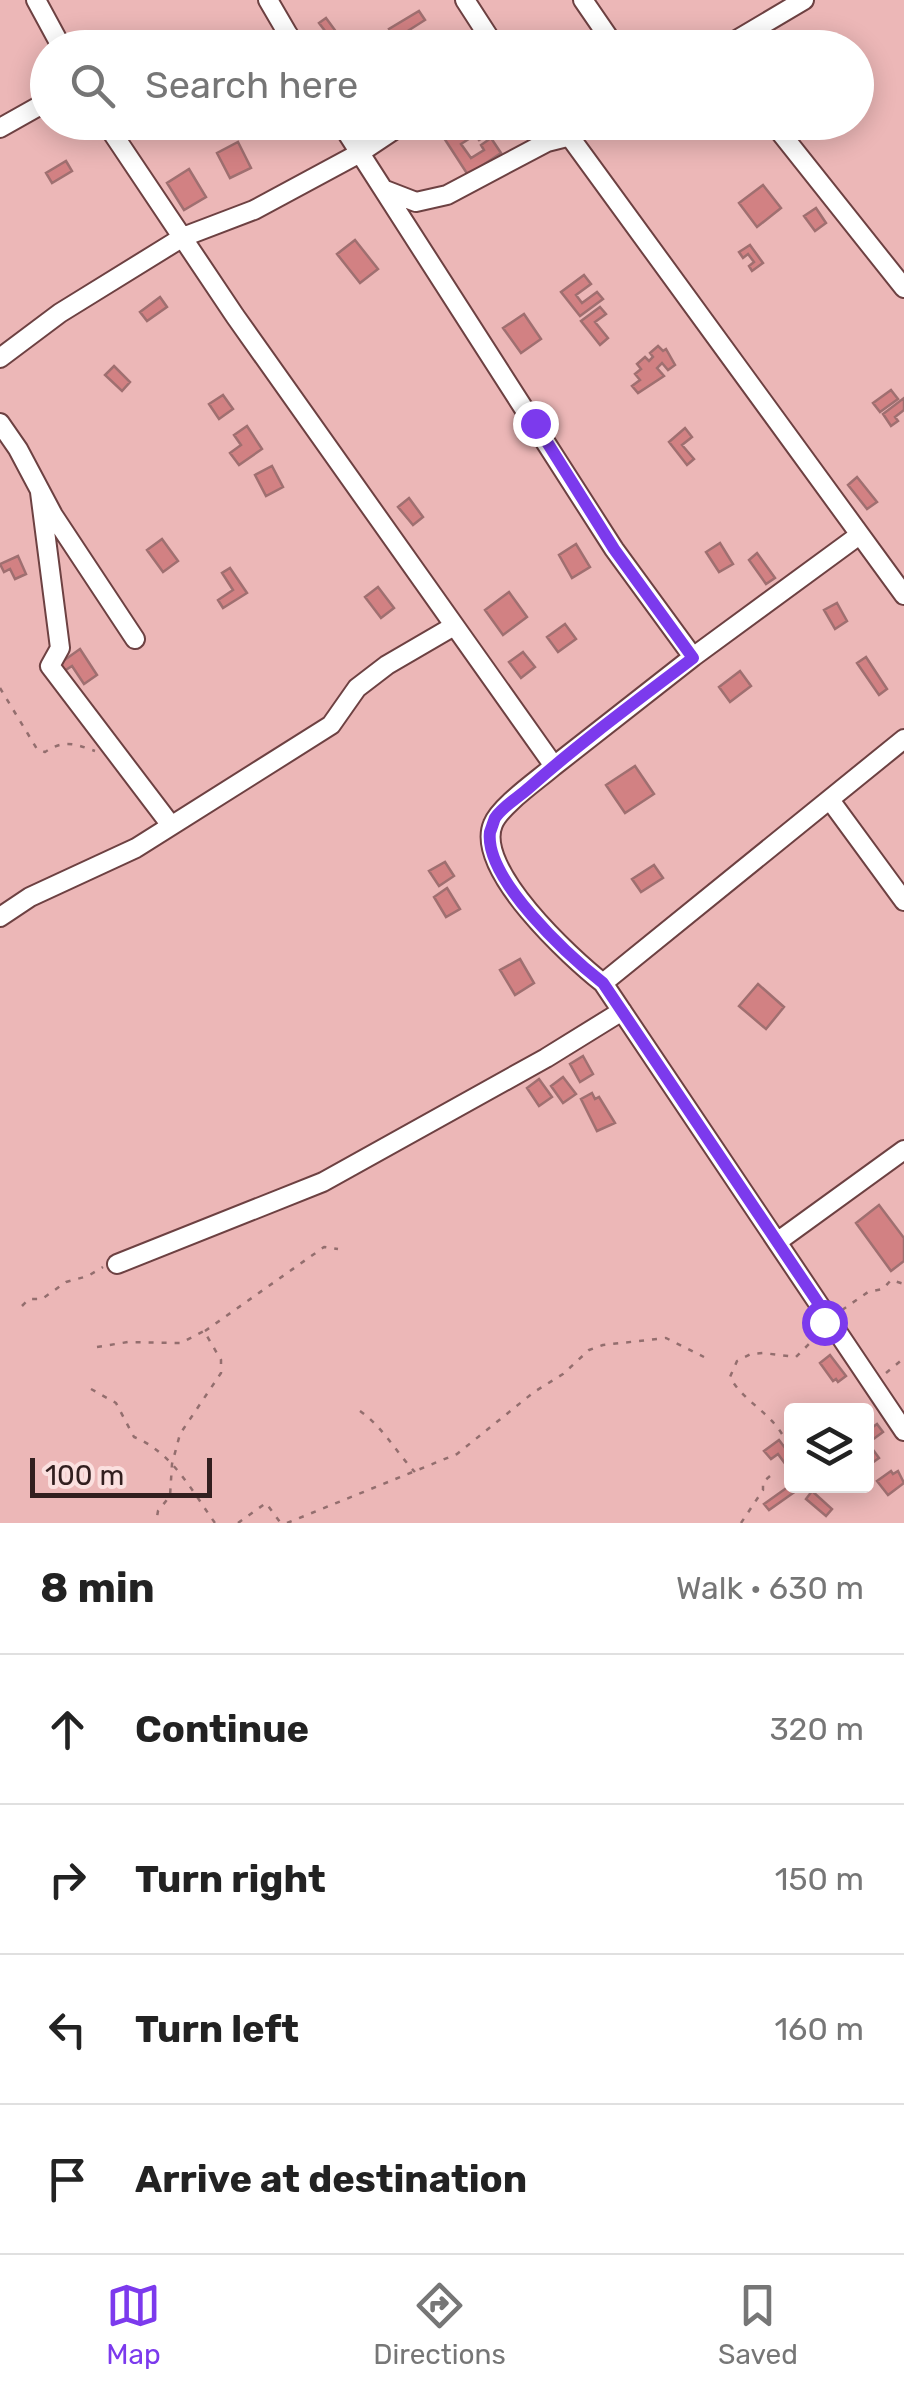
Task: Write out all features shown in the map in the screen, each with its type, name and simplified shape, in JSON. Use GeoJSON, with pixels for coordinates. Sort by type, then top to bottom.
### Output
{"type":"FeatureCollection","features":[{"type":"Feature","properties":{"kind":"street"},"geometry":{"type":"LineString","coordinates":[[465,0],[484,30]]}},
{"type":"Feature","properties":{"kind":"street"},"geometry":{"type":"LineString","coordinates":[[582,0],[603,30]]}},
{"type":"Feature","properties":{"kind":"street"},"geometry":{"type":"LineString","coordinates":[[753,30],[804,0]]}},
{"type":"Feature","properties":{"kind":"street"},"geometry":{"type":"LineString","coordinates":[[271,1],[286,30]]}},
{"type":"Feature","properties":{"kind":"street"},"geometry":{"type":"LineString","coordinates":[[45,3],[55,30]]}},
{"type":"Feature","properties":{"kind":"street"},"geometry":{"type":"LineString","coordinates":[[0,128],[30,111]]}},
{"type":"Feature","properties":{"kind":"street"},"geometry":{"type":"LineString","coordinates":[[117,140],[235,316],[554,766]]}},
{"type":"Feature","properties":{"kind":"street"},"geometry":{"type":"LineString","coordinates":[[350,140],[614,549],[693,658]]}},
{"type":"Feature","properties":{"kind":"street"},"geometry":{"type":"LineString","coordinates":[[0,358],[60,313],[184,238],[254,210],[379,140]]}},
{"type":"Feature","properties":{"kind":"street"},"geometry":{"type":"LineString","coordinates":[[383,190],[416,202],[447,195],[550,140]]}},
{"type":"Feature","properties":{"kind":"street"},"geometry":{"type":"LineString","coordinates":[[573,140],[904,595]]}},
{"type":"Feature","properties":{"kind":"street"},"geometry":{"type":"LineString","coordinates":[[786,140],[904,288]]}},
{"type":"Feature","properties":{"kind":"street"},"geometry":{"type":"LineString","coordinates":[[0,423],[135,640]]}},
{"type":"Feature","properties":{"kind":"street"},"geometry":{"type":"LineString","coordinates":[[40,492],[60,648],[50,666],[170,824]]}},
{"type":"Feature","properties":{"kind":"street"},"geometry":{"type":"LineString","coordinates":[[858,536],[554,766],[495,818],[490,844],[503,873],[532,918],[603,983],[904,1431]]}},
{"type":"Feature","properties":{"kind":"street"},"geometry":{"type":"LineString","coordinates":[[0,917],[30,897],[136,848],[331,725],[357,688],[387,665],[454,626]]}},
{"type":"Feature","properties":{"kind":"street"},"geometry":{"type":"LineString","coordinates":[[603,983],[904,740]]}},
{"type":"Feature","properties":{"kind":"street"},"geometry":{"type":"LineString","coordinates":[[830,800],[904,901]]}},
{"type":"Feature","properties":{"kind":"street"},"geometry":{"type":"LineString","coordinates":[[117,1264],[323,1182],[546,1058],[622,1010]]}},
{"type":"Feature","properties":{"kind":"street"},"geometry":{"type":"LineString","coordinates":[[777,1242],[904,1150]]}},
{"type":"Feature","properties":{"kind":"path"},"geometry":{"type":"LineString","coordinates":[[0,688],[36,749],[46,752],[57,744],[72,742],[120,760]]}},
{"type":"Feature","properties":{"kind":"path"},"geometry":{"type":"LineString","coordinates":[[96,1346],[181,1343],[324,1247],[338,1249]]}},
{"type":"Feature","properties":{"kind":"path"},"geometry":{"type":"LineString","coordinates":[[22,1306],[29,1299],[42,1299],[66,1282],[117,1264]]}},
{"type":"Feature","properties":{"kind":"path"},"geometry":{"type":"LineString","coordinates":[[782,1434],[772,1418],[740,1396],[730,1377],[736,1361],[751,1354],[796,1356],[821,1333],[829,1319],[868,1292],[883,1289],[891,1280],[904,1284]]}},
{"type":"Feature","properties":{"kind":"path"},"geometry":{"type":"LineString","coordinates":[[156,1523],[158,1511],[170,1496],[172,1464],[180,1434],[222,1373],[220,1360],[204,1331]]}},
{"type":"Feature","properties":{"kind":"path"},"geometry":{"type":"LineString","coordinates":[[238,1523],[266,1503],[280,1522],[287,1523],[457,1454],[534,1392],[563,1374],[588,1350],[603,1344],[666,1338],[704,1356]]}},
{"type":"Feature","properties":{"kind":"path"},"geometry":{"type":"LineString","coordinates":[[866,1375],[884,1374],[904,1358]]}},
{"type":"Feature","properties":{"kind":"path"},"geometry":{"type":"LineString","coordinates":[[90,1389],[116,1403],[134,1438],[154,1445],[215,1523]]}},
{"type":"Feature","properties":{"kind":"path"},"geometry":{"type":"LineString","coordinates":[[360,1411],[376,1422],[416,1473]]}},
{"type":"Feature","properties":{"kind":"path"},"geometry":{"type":"LineString","coordinates":[[742,1523],[770,1476]]}},
{"type":"Feature","properties":{"kind":"building"},"geometry":{"type":"Polygon","coordinates":[[[419,11],[425,20],[409,30],[389,29],[419,11]]]}},
{"type":"Feature","properties":{"kind":"building"},"geometry":{"type":"Polygon","coordinates":[[[326,18],[335,30],[324,30],[319,23],[326,18]]]}},
{"type":"Feature","properties":{"kind":"building"},"geometry":{"type":"Polygon","coordinates":[[[445,140],[467,140],[461,144],[471,158],[484,150],[481,145],[492,140],[501,153],[468,175],[445,140]]]}},
{"type":"Feature","properties":{"kind":"building"},"geometry":{"type":"Polygon","coordinates":[[[238,142],[251,168],[230,178],[217,153],[238,142]]]}},
{"type":"Feature","properties":{"kind":"building"},"geometry":{"type":"Polygon","coordinates":[[[66,161],[72,171],[52,183],[46,173],[66,161]]]}},
{"type":"Feature","properties":{"kind":"building"},"geometry":{"type":"Polygon","coordinates":[[[189,169],[206,197],[184,210],[167,183],[189,169]]]}},
{"type":"Feature","properties":{"kind":"building"},"geometry":{"type":"Polygon","coordinates":[[[763,185],[781,208],[757,227],[739,203],[763,185]]]}},
{"type":"Feature","properties":{"kind":"building"},"geometry":{"type":"Polygon","coordinates":[[[816,208],[826,223],[815,231],[804,216],[816,208]]]}},
{"type":"Feature","properties":{"kind":"building"},"geometry":{"type":"Polygon","coordinates":[[[355,240],[378,269],[360,283],[337,254],[355,240]]]}},
{"type":"Feature","properties":{"kind":"building"},"geometry":{"type":"Polygon","coordinates":[[[750,245],[763,263],[752,271],[749,266],[754,262],[748,254],[743,258],[739,252],[750,245]]]}},
{"type":"Feature","properties":{"kind":"building"},"geometry":{"type":"Polygon","coordinates":[[[584,275],[591,284],[576,295],[582,303],[597,292],[603,299],[580,316],[561,292],[584,275]]]}},
{"type":"Feature","properties":{"kind":"building"},"geometry":{"type":"Polygon","coordinates":[[[160,297],[167,307],[147,321],[140,312],[160,297]]]}},
{"type":"Feature","properties":{"kind":"building"},"geometry":{"type":"Polygon","coordinates":[[[600,307],[606,314],[595,322],[608,338],[600,345],[581,321],[600,307]]]}},
{"type":"Feature","properties":{"kind":"building"},"geometry":{"type":"Polygon","coordinates":[[[524,314],[541,339],[521,353],[503,328],[524,314]]]}},
{"type":"Feature","properties":{"kind":"building"},"geometry":{"type":"Polygon","coordinates":[[[658,346],[666,349],[675,365],[668,370],[662,363],[657,368],[664,376],[638,393],[632,386],[640,380],[635,374],[641,369],[637,364],[645,357],[649,361],[653,357],[650,353],[658,346]]]}},
{"type":"Feature","properties":{"kind":"building"},"geometry":{"type":"Polygon","coordinates":[[[114,366],[130,382],[122,391],[105,375],[114,366]]]}},
{"type":"Feature","properties":{"kind":"building"},"geometry":{"type":"Polygon","coordinates":[[[891,390],[898,399],[880,412],[873,403],[891,390]]]}},
{"type":"Feature","properties":{"kind":"building"},"geometry":{"type":"Polygon","coordinates":[[[223,395],[233,409],[219,419],[209,404],[223,395]]]}},
{"type":"Feature","properties":{"kind":"building"},"geometry":{"type":"Polygon","coordinates":[[[904,398],[904,410],[891,426],[883,414],[904,398]]]}},
{"type":"Feature","properties":{"kind":"building"},"geometry":{"type":"Polygon","coordinates":[[[247,426],[262,449],[239,465],[230,453],[241,445],[234,435],[247,426]]]}},
{"type":"Feature","properties":{"kind":"building"},"geometry":{"type":"Polygon","coordinates":[[[685,428],[692,437],[682,445],[694,459],[687,465],[669,442],[685,428]]]}},
{"type":"Feature","properties":{"kind":"building"},"geometry":{"type":"Polygon","coordinates":[[[272,466],[283,487],[266,496],[255,475],[272,466]]]}},
{"type":"Feature","properties":{"kind":"building"},"geometry":{"type":"Polygon","coordinates":[[[857,477],[877,502],[867,509],[848,485],[857,477]]]}},
{"type":"Feature","properties":{"kind":"building"},"geometry":{"type":"Polygon","coordinates":[[[409,498],[423,517],[413,525],[398,507],[409,498]]]}},
{"type":"Feature","properties":{"kind":"building"},"geometry":{"type":"Polygon","coordinates":[[[162,539],[178,561],[163,572],[147,550],[162,539]]]}},
{"type":"Feature","properties":{"kind":"building"},"geometry":{"type":"Polygon","coordinates":[[[720,543],[733,564],[719,572],[706,552],[720,543]]]}},
{"type":"Feature","properties":{"kind":"building"},"geometry":{"type":"Polygon","coordinates":[[[576,544],[590,567],[572,578],[559,555],[576,544]]]}},
{"type":"Feature","properties":{"kind":"building"},"geometry":{"type":"Polygon","coordinates":[[[757,553],[775,578],[766,584],[749,560],[757,553]]]}},
{"type":"Feature","properties":{"kind":"building"},"geometry":{"type":"Polygon","coordinates":[[[18,556],[26,574],[15,579],[10,569],[4,572],[0,564],[18,556]]]}},
{"type":"Feature","properties":{"kind":"building"},"geometry":{"type":"Polygon","coordinates":[[[230,568],[247,593],[223,608],[218,600],[233,590],[222,573],[230,568]]]}},
{"type":"Feature","properties":{"kind":"building"},"geometry":{"type":"Polygon","coordinates":[[[378,587],[394,608],[381,618],[365,597],[378,587]]]}},
{"type":"Feature","properties":{"kind":"building"},"geometry":{"type":"Polygon","coordinates":[[[509,592],[527,617],[503,635],[485,610],[509,592]]]}},
{"type":"Feature","properties":{"kind":"building"},"geometry":{"type":"Polygon","coordinates":[[[837,603],[847,621],[835,629],[824,610],[837,603]]]}},
{"type":"Feature","properties":{"kind":"building"},"geometry":{"type":"Polygon","coordinates":[[[565,624],[576,639],[558,652],[547,637],[565,624]]]}},
{"type":"Feature","properties":{"kind":"building"},"geometry":{"type":"Polygon","coordinates":[[[80,649],[97,675],[84,684],[72,666],[61,673],[56,666],[80,649]]]}},
{"type":"Feature","properties":{"kind":"building"},"geometry":{"type":"Polygon","coordinates":[[[523,652],[535,667],[521,678],[509,662],[523,652]]]}},
{"type":"Feature","properties":{"kind":"building"},"geometry":{"type":"Polygon","coordinates":[[[866,657],[887,689],[879,695],[857,663],[866,657]]]}},
{"type":"Feature","properties":{"kind":"building"},"geometry":{"type":"Polygon","coordinates":[[[740,671],[751,686],[730,702],[719,687],[740,671]]]}},
{"type":"Feature","properties":{"kind":"building"},"geometry":{"type":"Polygon","coordinates":[[[635,766],[654,794],[625,813],[606,785],[635,766]]]}},
{"type":"Feature","properties":{"kind":"building"},"geometry":{"type":"Polygon","coordinates":[[[445,862],[454,876],[439,886],[429,871],[445,862]]]}},
{"type":"Feature","properties":{"kind":"building"},"geometry":{"type":"Polygon","coordinates":[[[654,865],[663,878],[641,892],[632,879],[654,865]]]}},
{"type":"Feature","properties":{"kind":"building"},"geometry":{"type":"Polygon","coordinates":[[[447,888],[460,909],[446,917],[434,897],[447,888]]]}},
{"type":"Feature","properties":{"kind":"building"},"geometry":{"type":"Polygon","coordinates":[[[520,959],[534,983],[515,995],[500,970],[520,959]]]}},
{"type":"Feature","properties":{"kind":"building"},"geometry":{"type":"Polygon","coordinates":[[[758,984],[784,1007],[766,1029],[739,1006],[758,984]]]}},
{"type":"Feature","properties":{"kind":"building"},"geometry":{"type":"Polygon","coordinates":[[[583,1056],[593,1074],[580,1082],[570,1064],[583,1056]]]}},
{"type":"Feature","properties":{"kind":"building"},"geometry":{"type":"Polygon","coordinates":[[[563,1077],[576,1094],[563,1103],[551,1086],[563,1077]]]}},
{"type":"Feature","properties":{"kind":"building"},"geometry":{"type":"Polygon","coordinates":[[[539,1079],[552,1097],[539,1106],[527,1088],[539,1079]]]}},
{"type":"Feature","properties":{"kind":"building"},"geometry":{"type":"Polygon","coordinates":[[[592,1093],[595,1099],[599,1097],[615,1123],[597,1131],[581,1099],[592,1093]]]}},
{"type":"Feature","properties":{"kind":"building"},"geometry":{"type":"Polygon","coordinates":[[[879,1205],[904,1238],[904,1261],[891,1271],[856,1223],[879,1205]]]}},
{"type":"Feature","properties":{"kind":"building"},"geometry":{"type":"Polygon","coordinates":[[[830,1355],[846,1376],[838,1382],[820,1363],[830,1355]]]}},
{"type":"Feature","properties":{"kind":"building"},"geometry":{"type":"Polygon","coordinates":[[[877,1424],[883,1432],[874,1439],[877,1424]]]}},
{"type":"Feature","properties":{"kind":"building"},"geometry":{"type":"Polygon","coordinates":[[[779,1440],[784,1447],[784,1462],[778,1454],[771,1459],[764,1451],[779,1440]]]}},
{"type":"Feature","properties":{"kind":"building"},"geometry":{"type":"Polygon","coordinates":[[[891,1471],[898,1471],[904,1483],[888,1495],[877,1481],[891,1471]]]}},
{"type":"Feature","properties":{"kind":"building"},"geometry":{"type":"Polygon","coordinates":[[[784,1490],[784,1493],[793,1493],[769,1510],[764,1504],[784,1490]]]}},
{"type":"Feature","properties":{"kind":"building"},"geometry":{"type":"Polygon","coordinates":[[[814,1493],[832,1509],[826,1516],[806,1499],[814,1493]]]}},
{"type":"Feature","properties":{"kind":"route"},"geometry":{"type":"LineString","coordinates":[[535,423],[614,549],[693,658],[554,766],[495,818],[490,844],[503,873],[532,918],[603,983],[827,1316],[824,1322]]}}]}
